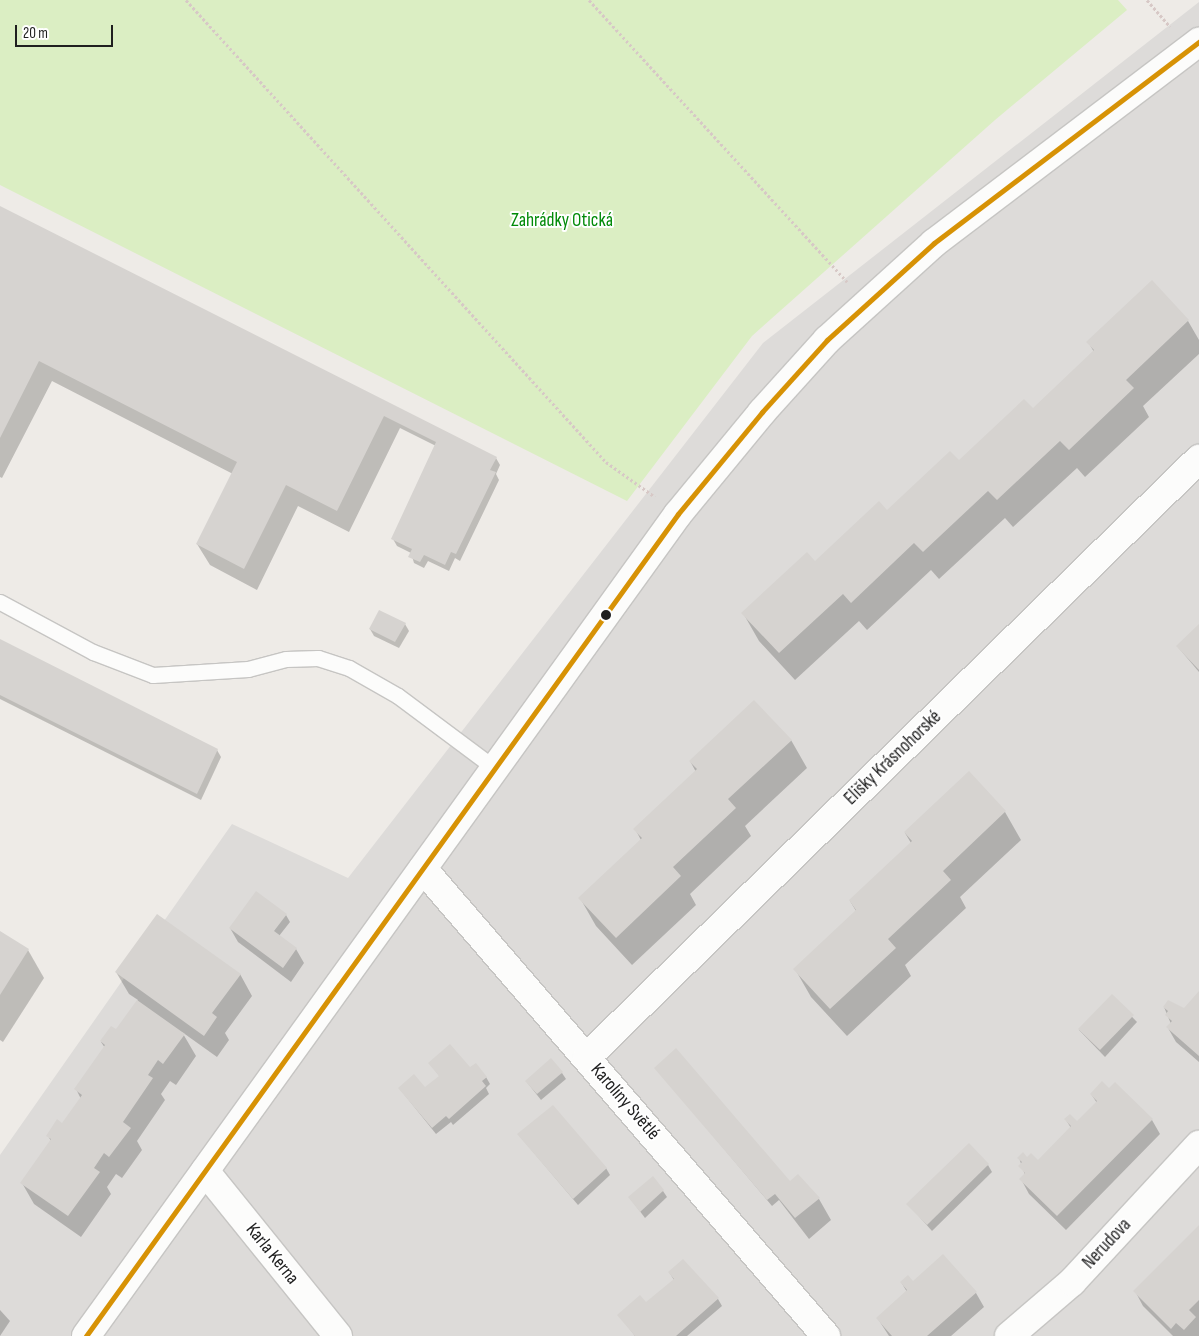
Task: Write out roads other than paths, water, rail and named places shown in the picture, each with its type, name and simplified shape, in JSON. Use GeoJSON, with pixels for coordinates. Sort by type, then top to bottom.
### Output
{"type":"FeatureCollection","features":[{"type":"Feature","properties":{"kind":"street"},"geometry":{"type":"LineString","coordinates":[[86,1336],[496,770],[678,514],[762,412],[865,303],[949,231],[1199,42]]}},
{"type":"Feature","properties":{"kind":"street","name":"Elišky Krásnohorské"},"geometry":{"type":"LineString","coordinates":[[587,1057],[1199,459]]}},
{"type":"Feature","properties":{"kind":"street","name":"Karolíny Světlé"},"geometry":{"type":"LineString","coordinates":[[423,870],[587,1057],[826,1336]]}},
{"type":"Feature","properties":{"kind":"street","name":"Nerudova"},"geometry":{"type":"LineString","coordinates":[[1009,1336],[1072,1282],[1199,1145]]}},
{"type":"Feature","properties":{"kind":"street","name":"Karla Kerna"},"geometry":{"type":"LineString","coordinates":[[205,1171],[338,1336]]}},
{"type":"Feature","properties":{"kind":"lane"},"geometry":{"type":"LineString","coordinates":[[0,602],[93,652],[153,675],[248,669],[286,659],[318,658],[349,668],[398,696],[496,770]]}},
{"type":"Feature","properties":{"kind":"park label","name":"Zahrádky Otická"},"geometry":{"type":"Point","coordinates":[562,221]}}]}
